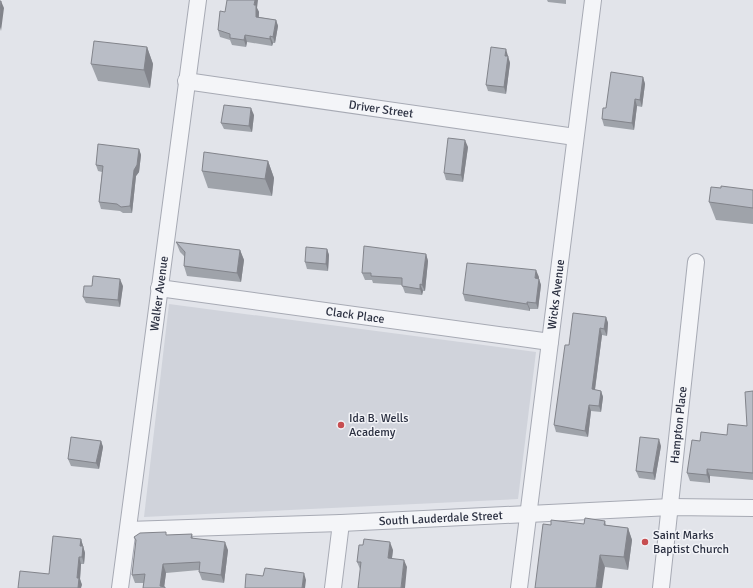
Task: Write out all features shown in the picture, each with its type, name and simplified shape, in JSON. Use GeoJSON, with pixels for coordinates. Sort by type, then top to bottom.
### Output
{"type":"FeatureCollection","features":[{"type":"Feature","properties":{"kind":"street","name":"Walker Avenue"},"geometry":{"type":"LineString","coordinates":[[120,588],[186,81],[198,0]]}},
{"type":"Feature","properties":{"kind":"street","name":"Wicks Avenue"},"geometry":{"type":"LineString","coordinates":[[519,588],[593,0]]}},
{"type":"Feature","properties":{"kind":"street","name":"Driver Street"},"geometry":{"type":"LineString","coordinates":[[186,81],[575,137]]}},
{"type":"Feature","properties":{"kind":"street","name":"Hampton Place"},"geometry":{"type":"LineString","coordinates":[[661,588],[671,507],[696,262]]}},
{"type":"Feature","properties":{"kind":"street","name":"Clack Place"},"geometry":{"type":"LineString","coordinates":[[159,288],[550,342]]}},
{"type":"Feature","properties":{"kind":"street","name":"South Lauderdale Street"},"geometry":{"type":"LineString","coordinates":[[128,530],[341,523],[671,507],[753,508]]}},
{"type":"Feature","properties":{"kind":"street"},"geometry":{"type":"LineString","coordinates":[[333,588],[341,523]]}},
{"type":"Feature","properties":{"kind":"shaded area","name":"Ida B. Wells Academy"},"geometry":{"type":"Polygon","coordinates":[[[169,304],[536,352],[518,499],[144,517],[169,304]]]}},
{"type":"Feature","properties":{"kind":"building"},"geometry":{"type":"Polygon","coordinates":[[[227,0],[255,0],[254,5],[256,5],[256,17],[276,20],[273,37],[270,36],[270,39],[245,35],[244,40],[230,38],[230,34],[218,30],[220,11],[225,12],[227,0]]]}},
{"type":"Feature","properties":{"kind":"building"},"geometry":{"type":"Polygon","coordinates":[[[94,41],[147,47],[144,70],[91,64],[94,41]]]}},
{"type":"Feature","properties":{"kind":"building"},"geometry":{"type":"Polygon","coordinates":[[[491,47],[506,49],[505,56],[508,56],[504,87],[486,85],[491,47]]]}},
{"type":"Feature","properties":{"kind":"building"},"geometry":{"type":"Polygon","coordinates":[[[611,72],[643,77],[640,100],[635,99],[632,123],[602,119],[603,108],[606,108],[611,72]]]}},
{"type":"Feature","properties":{"kind":"building"},"geometry":{"type":"Polygon","coordinates":[[[224,105],[251,108],[249,126],[221,123],[224,105]]]}},
{"type":"Feature","properties":{"kind":"building"},"geometry":{"type":"Polygon","coordinates":[[[448,138],[465,140],[461,175],[444,173],[448,138]]]}},
{"type":"Feature","properties":{"kind":"building"},"geometry":{"type":"Polygon","coordinates":[[[98,144],[139,149],[137,165],[134,170],[130,206],[121,207],[117,204],[99,202],[103,166],[96,165],[98,144]]]}},
{"type":"Feature","properties":{"kind":"building"},"geometry":{"type":"Polygon","coordinates":[[[204,152],[268,161],[265,179],[202,171],[204,152]]]}},
{"type":"Feature","properties":{"kind":"building"},"geometry":{"type":"Polygon","coordinates":[[[721,186],[753,190],[753,208],[709,202],[711,187],[721,188],[721,186]]]}},
{"type":"Feature","properties":{"kind":"building"},"geometry":{"type":"Polygon","coordinates":[[[176,242],[240,250],[237,273],[184,266],[185,252],[176,242]]]}},
{"type":"Feature","properties":{"kind":"building"},"geometry":{"type":"Polygon","coordinates":[[[364,246],[426,254],[422,285],[420,284],[420,289],[402,286],[402,278],[371,276],[371,273],[362,273],[364,246]]]}},
{"type":"Feature","properties":{"kind":"building"},"geometry":{"type":"Polygon","coordinates":[[[306,247],[327,249],[326,264],[305,262],[306,247]]]}},
{"type":"Feature","properties":{"kind":"building"},"geometry":{"type":"Polygon","coordinates":[[[467,263],[536,270],[535,278],[539,279],[536,303],[527,302],[527,304],[463,294],[467,263]]]}},
{"type":"Feature","properties":{"kind":"building"},"geometry":{"type":"Polygon","coordinates":[[[93,276],[120,279],[118,300],[83,297],[84,286],[92,286],[93,276]]]}},
{"type":"Feature","properties":{"kind":"building"},"geometry":{"type":"Polygon","coordinates":[[[573,313],[606,317],[604,329],[600,328],[592,389],[601,391],[599,406],[589,405],[585,431],[554,425],[565,345],[569,345],[573,313]]]}},
{"type":"Feature","properties":{"kind":"building"},"geometry":{"type":"Polygon","coordinates":[[[753,391],[753,473],[707,469],[707,475],[687,473],[692,440],[700,441],[701,432],[727,435],[728,424],[747,426],[745,392],[753,391]]]}},
{"type":"Feature","properties":{"kind":"building"},"geometry":{"type":"Polygon","coordinates":[[[71,437],[101,441],[96,463],[68,459],[71,437]]]}},
{"type":"Feature","properties":{"kind":"building"},"geometry":{"type":"Polygon","coordinates":[[[640,437],[659,439],[653,473],[636,471],[640,437]]]}},
{"type":"Feature","properties":{"kind":"building"},"geometry":{"type":"Polygon","coordinates":[[[585,518],[605,521],[604,525],[628,528],[624,557],[600,555],[596,588],[535,588],[543,524],[551,525],[551,520],[584,524],[585,518]]]}},
{"type":"Feature","properties":{"kind":"building"},"geometry":{"type":"Polygon","coordinates":[[[166,532],[166,535],[192,534],[191,538],[225,542],[221,575],[199,572],[200,562],[163,564],[160,586],[165,588],[143,588],[145,574],[132,575],[136,540],[134,537],[140,533],[166,532]]]}},
{"type":"Feature","properties":{"kind":"building"},"geometry":{"type":"Polygon","coordinates":[[[53,536],[81,539],[80,546],[83,546],[82,557],[79,557],[77,578],[79,578],[78,588],[18,588],[20,571],[49,574],[53,536]]]}},
{"type":"Feature","properties":{"kind":"building"},"geometry":{"type":"Polygon","coordinates":[[[364,539],[390,542],[388,558],[404,560],[401,588],[358,588],[361,562],[357,562],[359,545],[363,545],[364,539]]]}},
{"type":"Feature","properties":{"kind":"building"},"geometry":{"type":"Polygon","coordinates":[[[265,568],[304,573],[302,588],[245,588],[246,574],[263,576],[265,568]]]}},
{"type":"Feature","properties":{"kind":"place","name":"Ida B. Wells Academy"},"geometry":{"type":"Point","coordinates":[341,425]}},
{"type":"Feature","properties":{"kind":"place","name":"Saint Marks Baptist Church"},"geometry":{"type":"Point","coordinates":[645,542]}}]}
